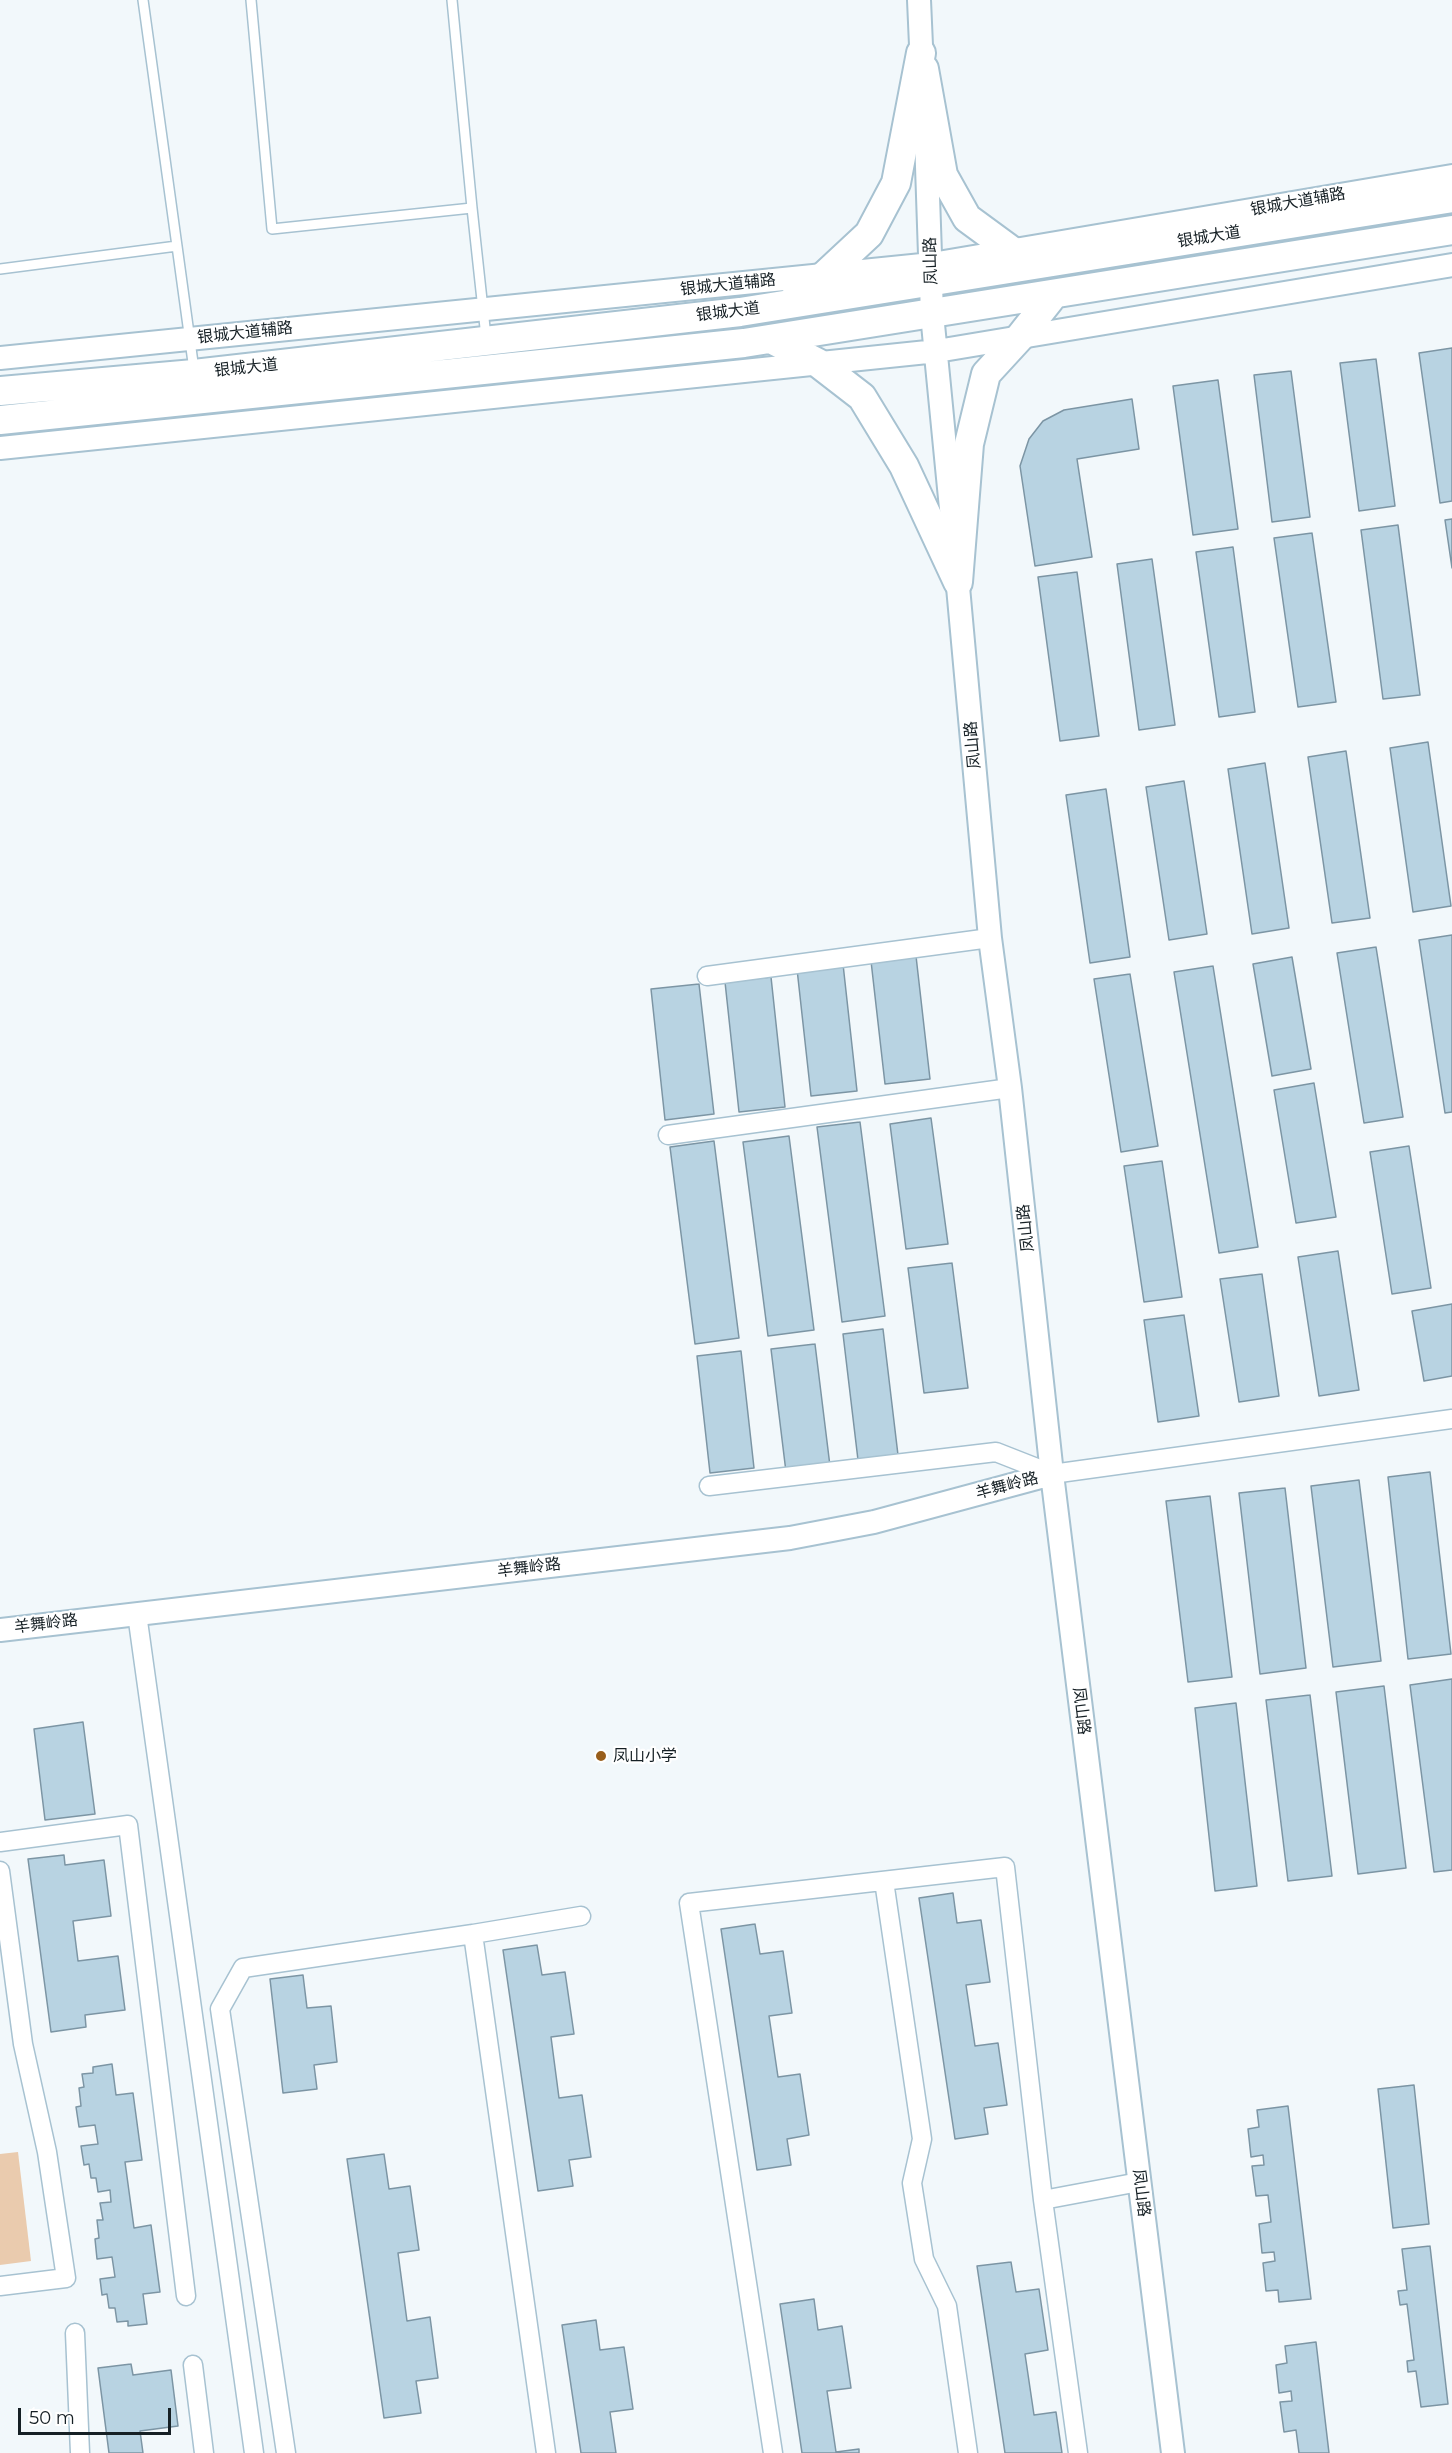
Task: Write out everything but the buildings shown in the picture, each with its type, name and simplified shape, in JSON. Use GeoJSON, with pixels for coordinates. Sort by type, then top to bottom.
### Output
{"type":"FeatureCollection","features":[{"type":"Feature","properties":{"kind":"main road"},"geometry":{"type":"LineString","coordinates":[[921,53],[943,175],[967,218],[1012,251],[1047,263]]}},
{"type":"Feature","properties":{"kind":"main road"},"geometry":{"type":"LineString","coordinates":[[787,304],[825,275],[869,234],[896,183],[921,53]]}},
{"type":"Feature","properties":{"kind":"main road","name":"银城大道"},"geometry":{"type":"LineString","coordinates":[[0,391],[194,374],[787,304],[932,273],[1047,263],[1452,198]]}},
{"type":"Feature","properties":{"kind":"main road","name":"银城大道"},"geometry":{"type":"LineString","coordinates":[[0,420],[771,339],[1452,230]]}},
{"type":"Feature","properties":{"kind":"main road"},"geometry":{"type":"LineString","coordinates":[[958,582],[969,444],[986,374],[1020,337],[1054,294]]}},
{"type":"Feature","properties":{"kind":"main road"},"geometry":{"type":"LineString","coordinates":[[771,339],[818,363],[862,397],[904,466],[958,582]]}},
{"type":"Feature","properties":{"kind":"street","name":"凤山路"},"geometry":{"type":"LineString","coordinates":[[919,0],[932,314],[990,938],[1010,1088],[1052,1474],[1173,2453]]}},
{"type":"Feature","properties":{"kind":"street","name":"银城大道辅路"},"geometry":{"type":"LineString","coordinates":[[0,358],[825,275],[932,273],[1012,251],[1452,176]]}},
{"type":"Feature","properties":{"kind":"street"},"geometry":{"type":"LineString","coordinates":[[0,448],[937,351],[1452,265]]}},
{"type":"Feature","properties":{"kind":"street"},"geometry":{"type":"LineString","coordinates":[[706,976],[990,938]]}},
{"type":"Feature","properties":{"kind":"street"},"geometry":{"type":"LineString","coordinates":[[668,1135],[1010,1088]]}},
{"type":"Feature","properties":{"kind":"street"},"geometry":{"type":"LineString","coordinates":[[709,1486],[996,1452],[1052,1474],[1452,1419]]}},
{"type":"Feature","properties":{"kind":"street","name":"羊舞岭路"},"geometry":{"type":"LineString","coordinates":[[0,1630],[790,1538],[874,1522],[1052,1474]]}},
{"type":"Feature","properties":{"kind":"street"},"geometry":{"type":"LineString","coordinates":[[137,1614],[254,2453]]}},
{"type":"Feature","properties":{"kind":"street"},"geometry":{"type":"LineString","coordinates":[[0,1842],[128,1825],[186,2296]]}},
{"type":"Feature","properties":{"kind":"street"},"geometry":{"type":"LineString","coordinates":[[773,2453],[689,1904],[1005,1867],[1043,2200],[1078,2453]]}},
{"type":"Feature","properties":{"kind":"street"},"geometry":{"type":"LineString","coordinates":[[0,1871],[23,2044],[47,2152],[66,2278],[0,2286]]}},
{"type":"Feature","properties":{"kind":"street"},"geometry":{"type":"LineString","coordinates":[[884,1881],[922,2139],[912,2183],[924,2259],[947,2306],[968,2453]]}},
{"type":"Feature","properties":{"kind":"street"},"geometry":{"type":"LineString","coordinates":[[286,2453],[220,2009],[243,1968],[581,1916]]}},
{"type":"Feature","properties":{"kind":"street"},"geometry":{"type":"LineString","coordinates":[[472,1934],[546,2453]]}},
{"type":"Feature","properties":{"kind":"street"},"geometry":{"type":"LineString","coordinates":[[1043,2200],[1139,2182]]}},
{"type":"Feature","properties":{"kind":"street"},"geometry":{"type":"LineString","coordinates":[[75,2333],[80,2453]]}},
{"type":"Feature","properties":{"kind":"street"},"geometry":{"type":"LineString","coordinates":[[193,2365],[204,2453]]}},
{"type":"Feature","properties":{"kind":"lane"},"geometry":{"type":"LineString","coordinates":[[144,0],[194,374]]}},
{"type":"Feature","properties":{"kind":"lane"},"geometry":{"type":"LineString","coordinates":[[251,0],[272,229],[472,208]]}},
{"type":"Feature","properties":{"kind":"lane"},"geometry":{"type":"LineString","coordinates":[[452,0],[486,340]]}},
{"type":"Feature","properties":{"kind":"lane"},"geometry":{"type":"LineString","coordinates":[[0,269],[177,246]]}},
{"type":"Feature","properties":{"kind":"shaded area"},"geometry":{"type":"Polygon","coordinates":[[[18,2152],[31,2261],[0,2265],[0,2154],[18,2152]]]}},
{"type":"Feature","properties":{"kind":"place","name":"凤山小学"},"geometry":{"type":"Point","coordinates":[601,1756]}}]}
